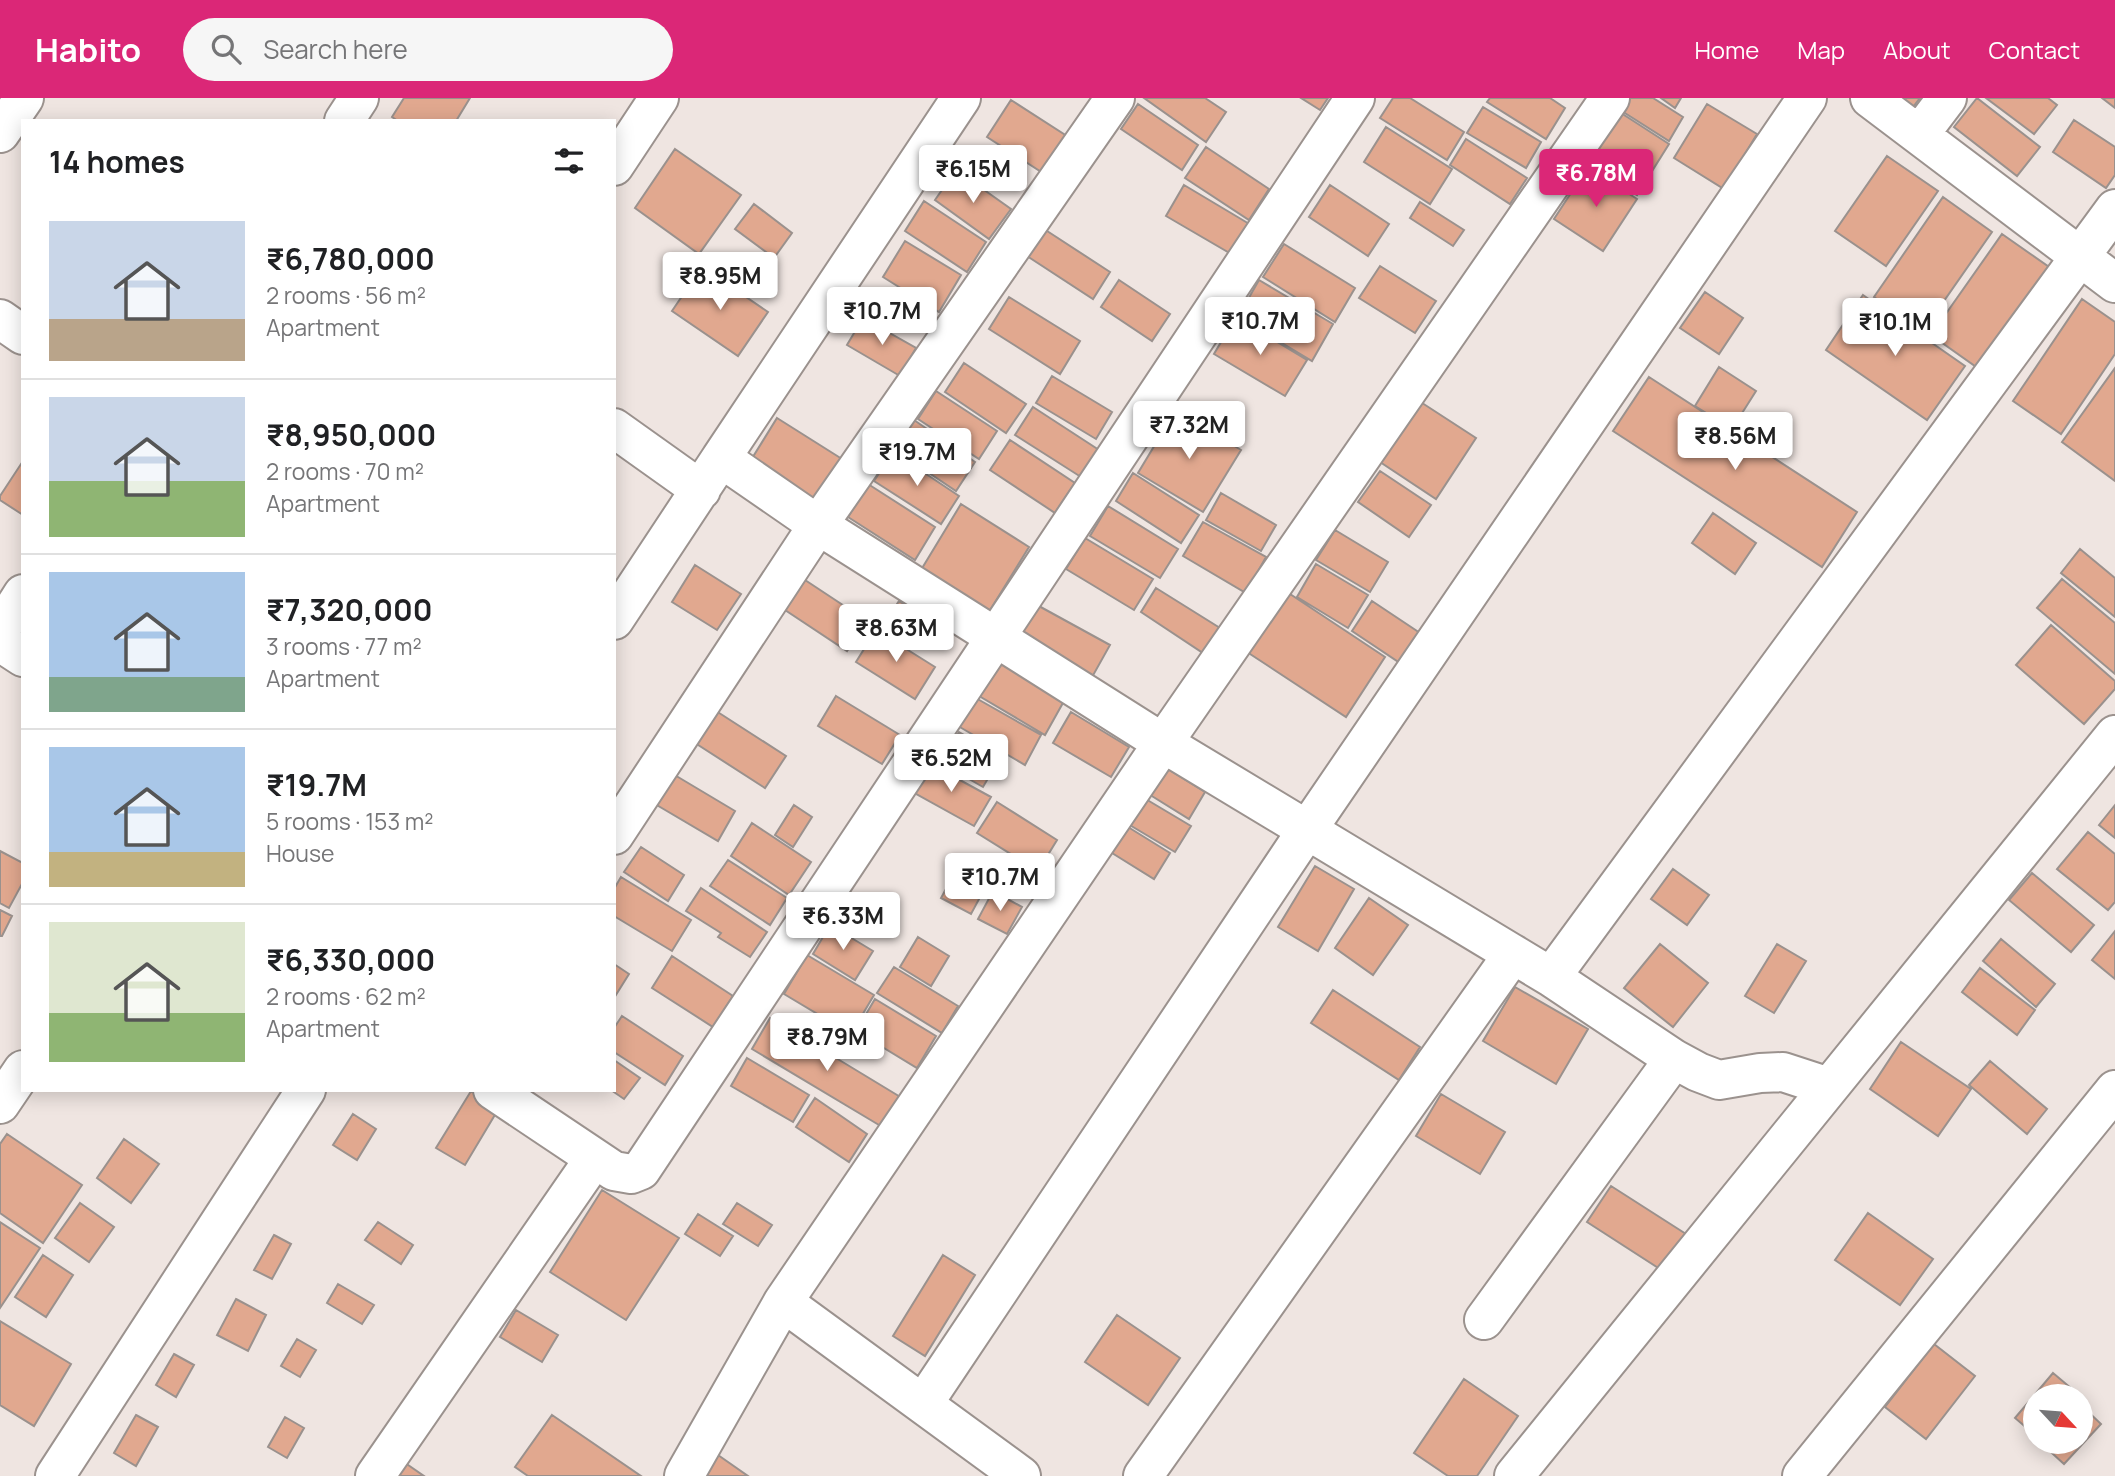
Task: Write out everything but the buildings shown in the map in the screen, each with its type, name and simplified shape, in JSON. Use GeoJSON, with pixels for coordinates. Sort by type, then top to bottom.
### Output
{"type":"FeatureCollection","features":[{"type":"Feature","properties":{"kind":"street"},"geometry":{"type":"LineString","coordinates":[[0,133],[24,98]]}},
{"type":"Feature","properties":{"kind":"street"},"geometry":{"type":"LineString","coordinates":[[345,119],[359,98]]}},
{"type":"Feature","properties":{"kind":"street"},"geometry":{"type":"LineString","coordinates":[[616,163],[659,98]]}},
{"type":"Feature","properties":{"kind":"street"},"geometry":{"type":"LineString","coordinates":[[616,617],[961,98]]}},
{"type":"Feature","properties":{"kind":"street"},"geometry":{"type":"LineString","coordinates":[[616,832],[818,525],[1115,98]]}},
{"type":"Feature","properties":{"kind":"street"},"geometry":{"type":"LineString","coordinates":[[496,1092],[614,1171],[631,1174],[641,1170],[1355,98]]}},
{"type":"Feature","properties":{"kind":"street"},"geometry":{"type":"LineString","coordinates":[[684,1476],[783,1302],[1163,743],[1610,98]]}},
{"type":"Feature","properties":{"kind":"street"},"geometry":{"type":"LineString","coordinates":[[923,1404],[1307,830],[1807,98]]}},
{"type":"Feature","properties":{"kind":"street"},"geometry":{"type":"LineString","coordinates":[[1870,98],[2115,283]]}},
{"type":"Feature","properties":{"kind":"street"},"geometry":{"type":"LineString","coordinates":[[1919,135],[1947,98]]}},
{"type":"Feature","properties":{"kind":"street"},"geometry":{"type":"LineString","coordinates":[[1551,976],[2115,209]]}},
{"type":"Feature","properties":{"kind":"street"},"geometry":{"type":"LineString","coordinates":[[0,319],[21,334]]}},
{"type":"Feature","properties":{"kind":"street"},"geometry":{"type":"LineString","coordinates":[[616,429],[701,490]]}},
{"type":"Feature","properties":{"kind":"street"},"geometry":{"type":"LineString","coordinates":[[721,458],[818,525],[994,637],[1163,743],[1551,976],[1674,1059],[1719,1080],[1783,1072],[1829,1087]]}},
{"type":"Feature","properties":{"kind":"street"},"geometry":{"type":"LineString","coordinates":[[0,642],[21,656]]}},
{"type":"Feature","properties":{"kind":"street"},"geometry":{"type":"LineString","coordinates":[[1514,1476],[2115,735]]}},
{"type":"Feature","properties":{"kind":"street"},"geometry":{"type":"LineString","coordinates":[[1143,1476],[1513,954]]}},
{"type":"Feature","properties":{"kind":"street"},"geometry":{"type":"LineString","coordinates":[[1484,1320],[1674,1059]]}},
{"type":"Feature","properties":{"kind":"street"},"geometry":{"type":"LineString","coordinates":[[0,1104],[21,1073]]}},
{"type":"Feature","properties":{"kind":"street"},"geometry":{"type":"LineString","coordinates":[[1802,1476],[2115,1090]]}},
{"type":"Feature","properties":{"kind":"street"},"geometry":{"type":"LineString","coordinates":[[55,1476],[305,1092]]}},
{"type":"Feature","properties":{"kind":"street"},"geometry":{"type":"LineString","coordinates":[[375,1476],[594,1158]]}},
{"type":"Feature","properties":{"kind":"street"},"geometry":{"type":"LineString","coordinates":[[783,1302],[1021,1476]]}}]}
